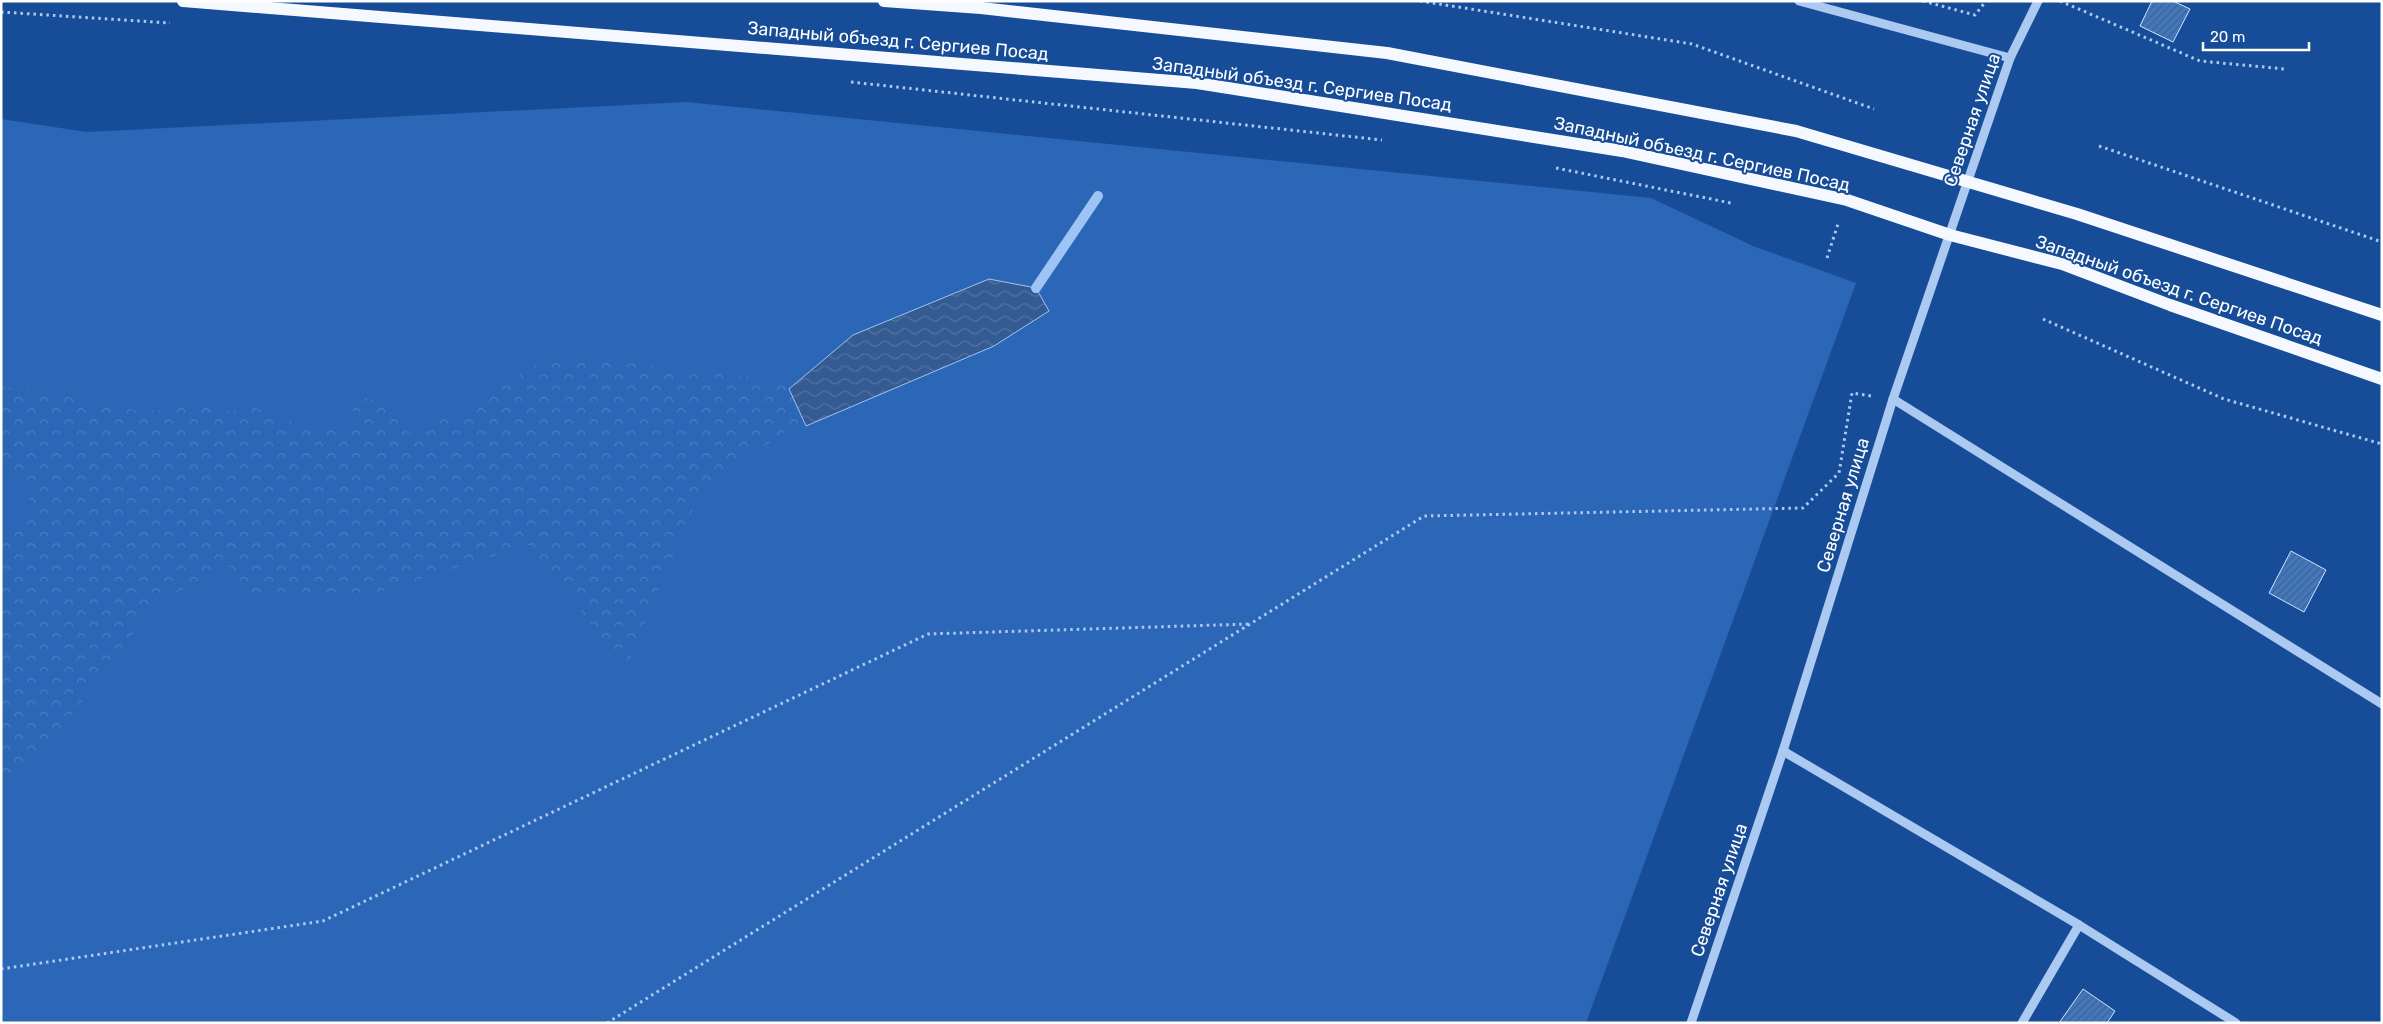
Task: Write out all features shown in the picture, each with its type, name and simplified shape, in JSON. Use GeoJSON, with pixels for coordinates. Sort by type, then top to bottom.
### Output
{"type":"FeatureCollection","features":[{"type":"Feature","properties":{"kind":"main road","name":"Западный объезд г. Сергиев Посад"},"geometry":{"type":"LineString","coordinates":[[183,1],[1197,83],[1622,151],[1847,200],[1950,235],[2062,264],[2170,305],[2382,379]]}},
{"type":"Feature","properties":{"kind":"main road","name":"Западный объезд г. Сергиев Посад"},"geometry":{"type":"LineString","coordinates":[[884,1],[990,10],[1387,53],[1796,131],[2104,223],[2382,315]]}},
{"type":"Feature","properties":{"kind":"street"},"geometry":{"type":"LineString","coordinates":[[1799,1],[2010,58]]}},
{"type":"Feature","properties":{"kind":"street","name":"Северная улица"},"geometry":{"type":"LineString","coordinates":[[1691,1023],[1783,751],[1893,399],[2010,58],[2038,1]]}},
{"type":"Feature","properties":{"kind":"street"},"geometry":{"type":"LineString","coordinates":[[1893,399],[2382,704]]}},
{"type":"Feature","properties":{"kind":"street"},"geometry":{"type":"LineString","coordinates":[[1783,751],[2079,925],[2236,1023]]}},
{"type":"Feature","properties":{"kind":"street"},"geometry":{"type":"LineString","coordinates":[[2022,1023],[2079,925]]}},
{"type":"Feature","properties":{"kind":"path"},"geometry":{"type":"LineString","coordinates":[[1420,1],[1692,44],[1874,108]]}},
{"type":"Feature","properties":{"kind":"path"},"geometry":{"type":"LineString","coordinates":[[1923,1],[1974,15],[1986,1]]}},
{"type":"Feature","properties":{"kind":"path"},"geometry":{"type":"LineString","coordinates":[[2059,1],[2200,61],[2286,69]]}},
{"type":"Feature","properties":{"kind":"path"},"geometry":{"type":"LineString","coordinates":[[1,12],[178,23]]}},
{"type":"Feature","properties":{"kind":"path"},"geometry":{"type":"LineString","coordinates":[[846,82],[1387,141]]}},
{"type":"Feature","properties":{"kind":"path"},"geometry":{"type":"LineString","coordinates":[[2099,146],[2382,242]]}},
{"type":"Feature","properties":{"kind":"path"},"geometry":{"type":"LineString","coordinates":[[1554,168],[1737,204]]}},
{"type":"Feature","properties":{"kind":"path"},"geometry":{"type":"LineString","coordinates":[[1827,258],[1838,224],[1829,222]]}},
{"type":"Feature","properties":{"kind":"path"},"geometry":{"type":"LineString","coordinates":[[2043,319],[2224,398],[2382,444]]}},
{"type":"Feature","properties":{"kind":"path"},"geometry":{"type":"LineString","coordinates":[[607,1023],[1424,516],[1803,508],[1839,474],[1852,392],[1893,399]]}},
{"type":"Feature","properties":{"kind":"path"},"geometry":{"type":"LineString","coordinates":[[1,969],[324,921],[928,634],[1251,624]]}},
{"type":"Feature","properties":{"kind":"green space"},"geometry":{"type":"Polygon","coordinates":[[[686,102],[1651,198],[1753,246],[1856,283],[1586,1023],[1,1023],[1,119],[87,132],[686,102]]]}},
{"type":"Feature","properties":{"kind":"green space"},"geometry":{"type":"Polygon","coordinates":[[[550,354],[854,389],[703,485],[626,669],[529,545],[364,597],[257,599],[226,564],[153,607],[37,761],[1,784],[1,540],[9,533],[30,503],[24,481],[1,473],[1,387],[28,389],[145,412],[191,406],[233,411],[250,406],[310,428],[358,425],[347,394],[388,403],[408,433],[473,407],[550,354]]]}},
{"type":"Feature","properties":{"kind":"water"},"geometry":{"type":"Polygon","coordinates":[[[989,279],[1036,288],[1049,311],[994,346],[806,426],[789,389],[853,335],[989,279]]]}},
{"type":"Feature","properties":{"kind":"building"},"geometry":{"type":"Polygon","coordinates":[[[2152,1],[2173,1],[2190,9],[2173,42],[2140,26],[2152,1]]]}},
{"type":"Feature","properties":{"kind":"building"},"geometry":{"type":"Polygon","coordinates":[[[2291,551],[2326,570],[2304,612],[2269,593],[2291,551]]]}},
{"type":"Feature","properties":{"kind":"building"},"geometry":{"type":"Polygon","coordinates":[[[2083,989],[2115,1011],[2107,1023],[2059,1023],[2083,989]]]}},
{"type":"Feature","properties":{"kind":"waterway"},"geometry":{"type":"LineString","coordinates":[[1036,288],[1098,196]]}}]}
